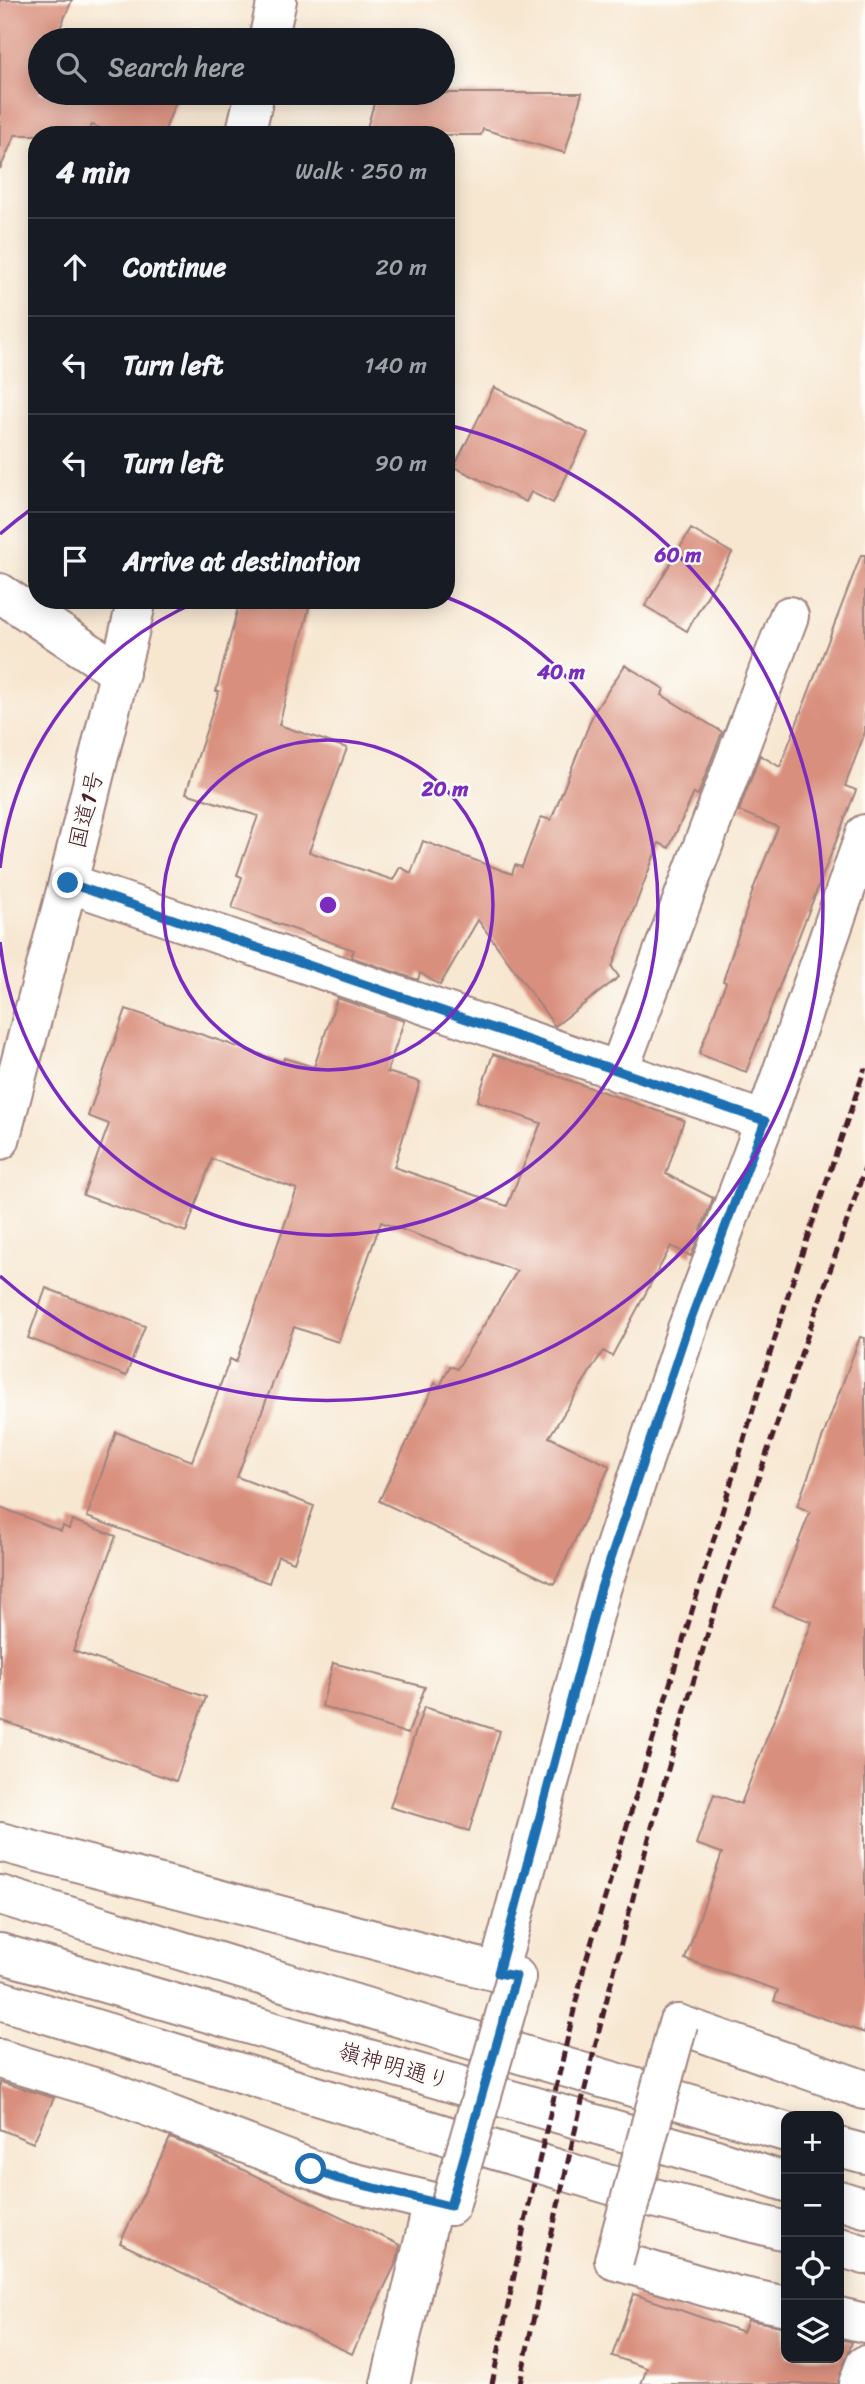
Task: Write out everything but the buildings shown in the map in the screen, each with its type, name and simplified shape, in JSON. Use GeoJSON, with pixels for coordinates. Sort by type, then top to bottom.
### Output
{"type":"FeatureCollection","features":[{"type":"Feature","properties":{"kind":"main road"},"geometry":{"type":"LineString","coordinates":[[271,28],[277,0]]}},
{"type":"Feature","properties":{"kind":"main road"},"geometry":{"type":"LineString","coordinates":[[247,126],[252,105]]}},
{"type":"Feature","properties":{"kind":"main road"},"geometry":{"type":"LineString","coordinates":[[0,593],[120,673]]}},
{"type":"Feature","properties":{"kind":"main road","name":"国道1号"},"geometry":{"type":"LineString","coordinates":[[0,1140],[68,883],[135,609]]}},
{"type":"Feature","properties":{"kind":"main road"},"geometry":{"type":"LineString","coordinates":[[618,1072],[789,616]]}},
{"type":"Feature","properties":{"kind":"main road"},"geometry":{"type":"LineString","coordinates":[[390,2384],[507,1975],[601,1588],[687,1329],[765,1121],[865,834]]}},
{"type":"Feature","properties":{"kind":"main road"},"geometry":{"type":"LineString","coordinates":[[68,883],[765,1121]]}},
{"type":"Feature","properties":{"kind":"main road"},"geometry":{"type":"LineString","coordinates":[[0,1842],[507,1975]]}},
{"type":"Feature","properties":{"kind":"main road"},"geometry":{"type":"LineString","coordinates":[[0,1895],[478,2042],[781,2131]]}},
{"type":"Feature","properties":{"kind":"main road","name":"嶺神明通り"},"geometry":{"type":"LineString","coordinates":[[0,1953],[713,2158],[781,2180]]}},
{"type":"Feature","properties":{"kind":"main road"},"geometry":{"type":"LineString","coordinates":[[0,2000],[650,2197],[781,2230]]}},
{"type":"Feature","properties":{"kind":"main road"},"geometry":{"type":"LineString","coordinates":[[781,2305],[734,2295],[614,2260],[678,2024],[865,2090]]}},
{"type":"Feature","properties":{"kind":"main road"},"geometry":{"type":"LineString","coordinates":[[0,2059],[107,2091],[338,2179],[441,2204]]}},
{"type":"Feature","properties":{"kind":"main road"},"geometry":{"type":"LineString","coordinates":[[844,2148],[865,2154]]}},
{"type":"Feature","properties":{"kind":"main road"},"geometry":{"type":"LineString","coordinates":[[844,2202],[865,2208]]}},
{"type":"Feature","properties":{"kind":"main road"},"geometry":{"type":"LineString","coordinates":[[844,2249],[865,2255]]}},
{"type":"Feature","properties":{"kind":"main road"},"geometry":{"type":"LineString","coordinates":[[844,2319],[865,2323]]}},
{"type":"Feature","properties":{"kind":"main road"},"geometry":{"type":"LineString","coordinates":[[858,2384],[865,2365]]}},
{"type":"Feature","properties":{"kind":"railway"},"geometry":{"type":"LineString","coordinates":[[492,2384],[525,2222],[584,1967],[787,1298],[865,1068]]}},
{"type":"Feature","properties":{"kind":"railway"},"geometry":{"type":"LineString","coordinates":[[520,2384],[606,2003],[682,1719],[747,1511],[865,1168]]}},
{"type":"Feature","properties":{"kind":"route"},"geometry":{"type":"LineString","coordinates":[[68,883],[765,1121],[687,1329],[601,1588],[498,1973],[516,1976],[450,2206],[338,2179],[311,2169]]}}]}
